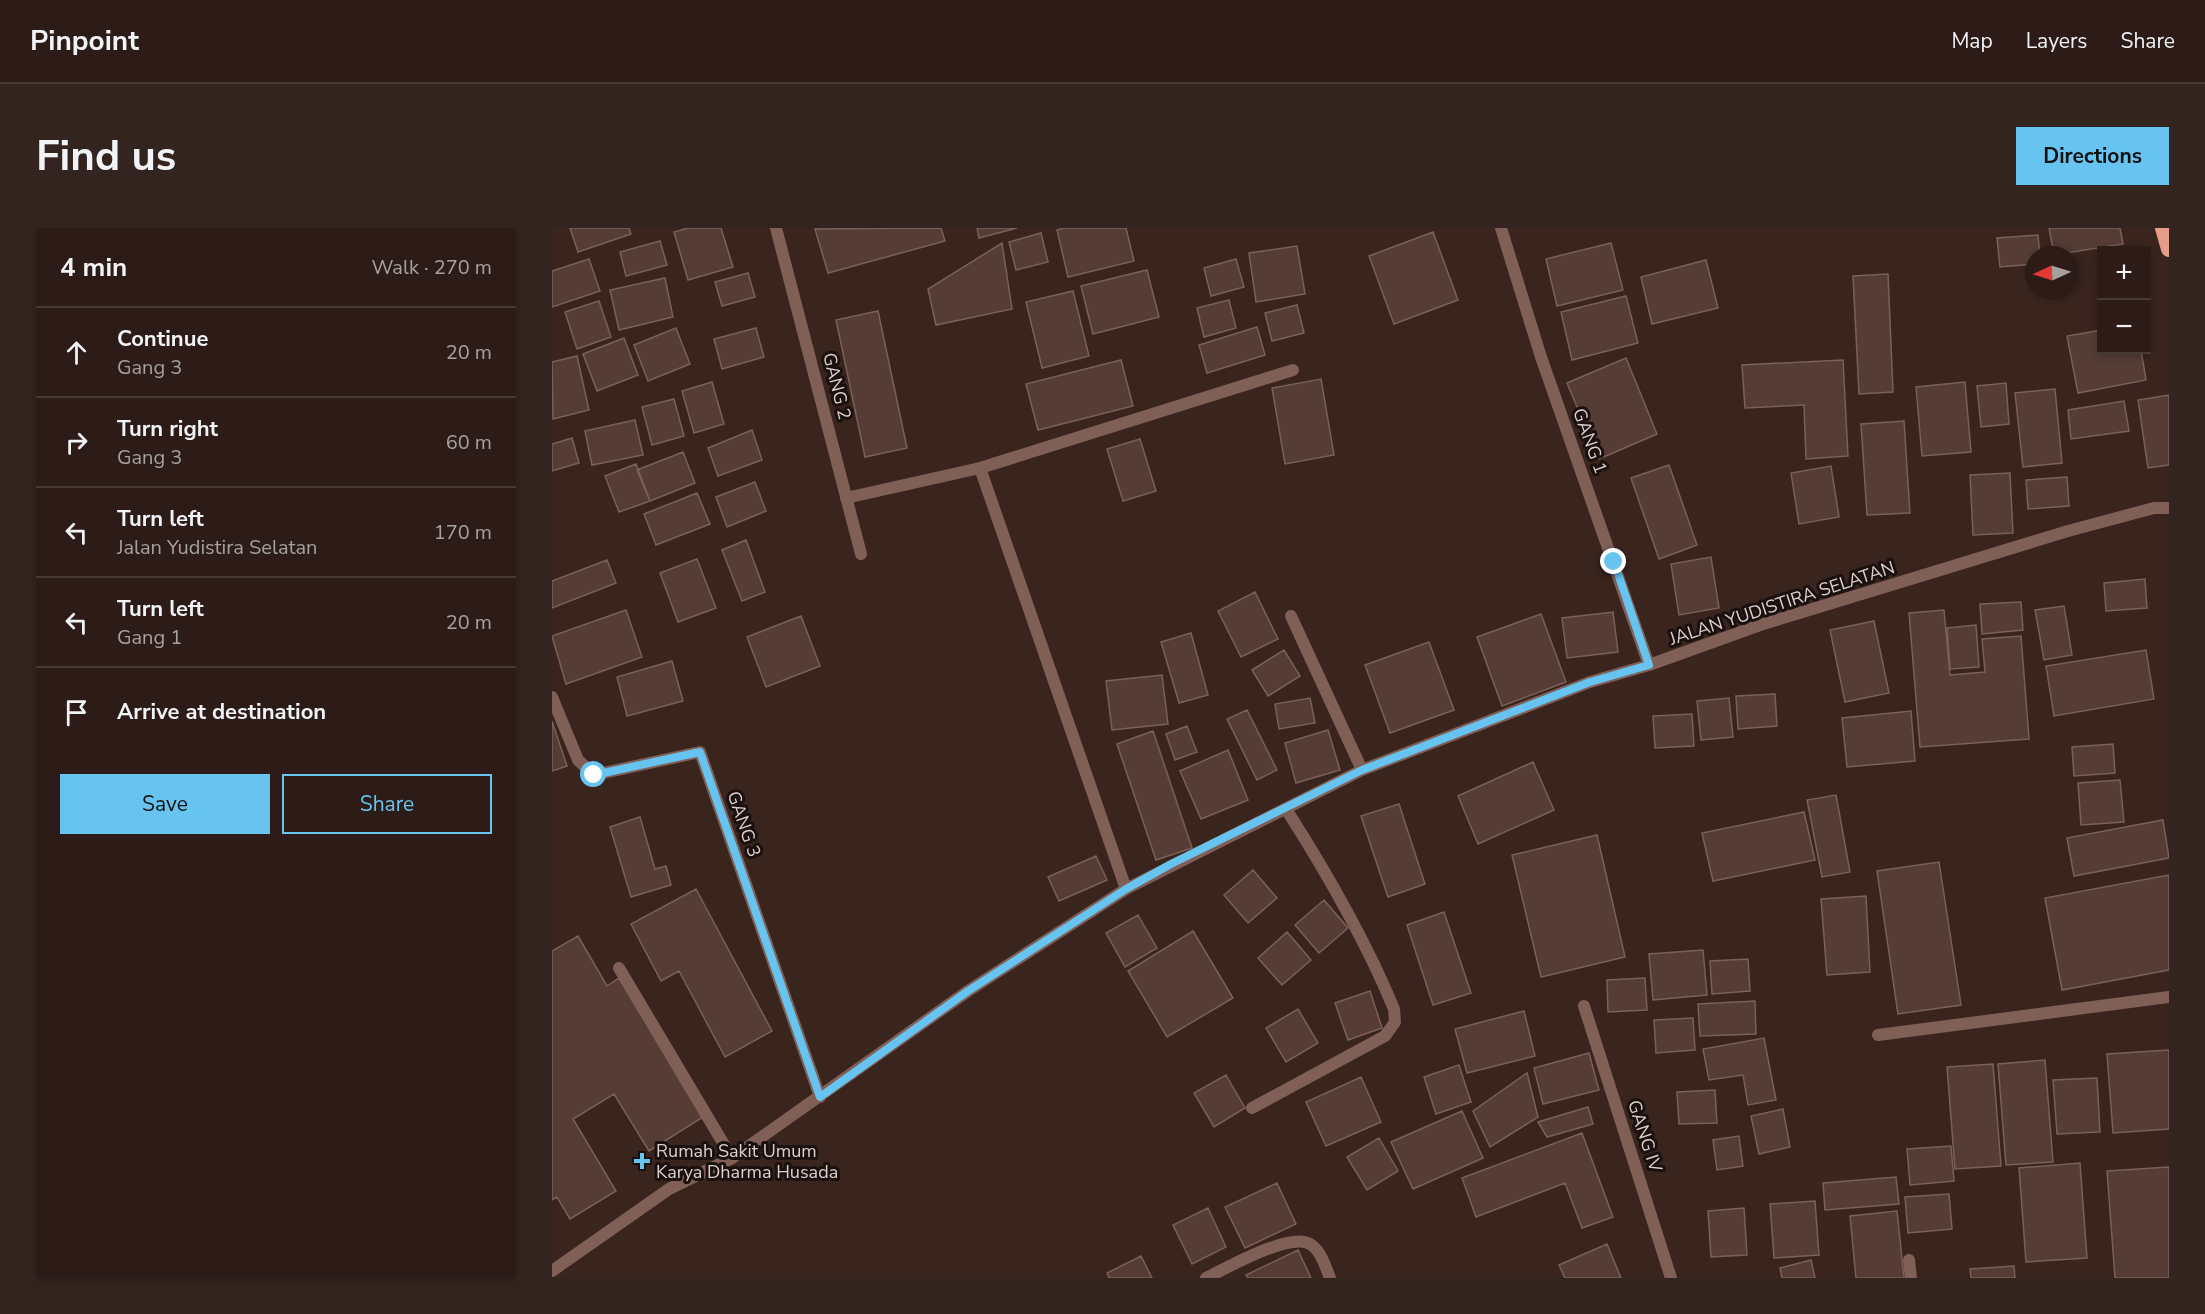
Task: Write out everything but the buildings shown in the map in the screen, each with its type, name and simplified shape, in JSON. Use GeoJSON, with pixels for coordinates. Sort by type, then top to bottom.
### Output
{"type":"FeatureCollection","features":[{"type":"Feature","properties":{"kind":"highway"},"geometry":{"type":"LineString","coordinates":[[2163,228],[2169,249]]}},
{"type":"Feature","properties":{"kind":"street","name":"GANG 2"},"geometry":{"type":"LineString","coordinates":[[776,228],[861,554]]}},
{"type":"Feature","properties":{"kind":"street","name":"GANG 1"},"geometry":{"type":"LineString","coordinates":[[1501,228],[1541,357],[1649,665]]}},
{"type":"Feature","properties":{"kind":"street"},"geometry":{"type":"LineString","coordinates":[[846,498],[980,468],[1293,370]]}},
{"type":"Feature","properties":{"kind":"street"},"geometry":{"type":"LineString","coordinates":[[980,468],[1126,889]]}},
{"type":"Feature","properties":{"kind":"street","name":"JALAN YUDISTIRA SELATAN"},"geometry":{"type":"LineString","coordinates":[[552,1271],[669,1189],[732,1158],[968,991],[1126,889],[1171,864],[1362,770],[1590,682],[1649,665],[1760,626],[2068,531],[2154,508],[2169,508]]}},
{"type":"Feature","properties":{"kind":"street"},"geometry":{"type":"LineString","coordinates":[[1292,616],[1362,770]]}},
{"type":"Feature","properties":{"kind":"street","name":"GANG 3"},"geometry":{"type":"LineString","coordinates":[[552,697],[578,760],[594,775],[700,752],[820,1097]]}},
{"type":"Feature","properties":{"kind":"street"},"geometry":{"type":"LineString","coordinates":[[1252,1108],[1385,1036],[1395,1022],[1395,1010],[1360,935],[1323,866],[1286,809]]}},
{"type":"Feature","properties":{"kind":"street"},"geometry":{"type":"LineString","coordinates":[[619,968],[732,1158]]}},
{"type":"Feature","properties":{"kind":"street"},"geometry":{"type":"LineString","coordinates":[[1878,1035],[2169,997]]}},
{"type":"Feature","properties":{"kind":"street","name":"GANG IV"},"geometry":{"type":"LineString","coordinates":[[1584,1006],[1671,1278]]}},
{"type":"Feature","properties":{"kind":"street"},"geometry":{"type":"LineString","coordinates":[[1206,1278],[1260,1253],[1306,1242],[1318,1250],[1330,1278]]}},
{"type":"Feature","properties":{"kind":"street"},"geometry":{"type":"LineString","coordinates":[[1910,1260],[1911,1278]]}},
{"type":"Feature","properties":{"kind":"place","name":"Rumah Sakit Umum Karya Dharma Husada"},"geometry":{"type":"Point","coordinates":[642,1161]}},
{"type":"Feature","properties":{"kind":"route"},"geometry":{"type":"LineString","coordinates":[[594,775],[700,752],[820,1097],[968,991],[1126,889],[1171,864],[1362,770],[1590,682],[1649,665],[1614,562]]}}]}
